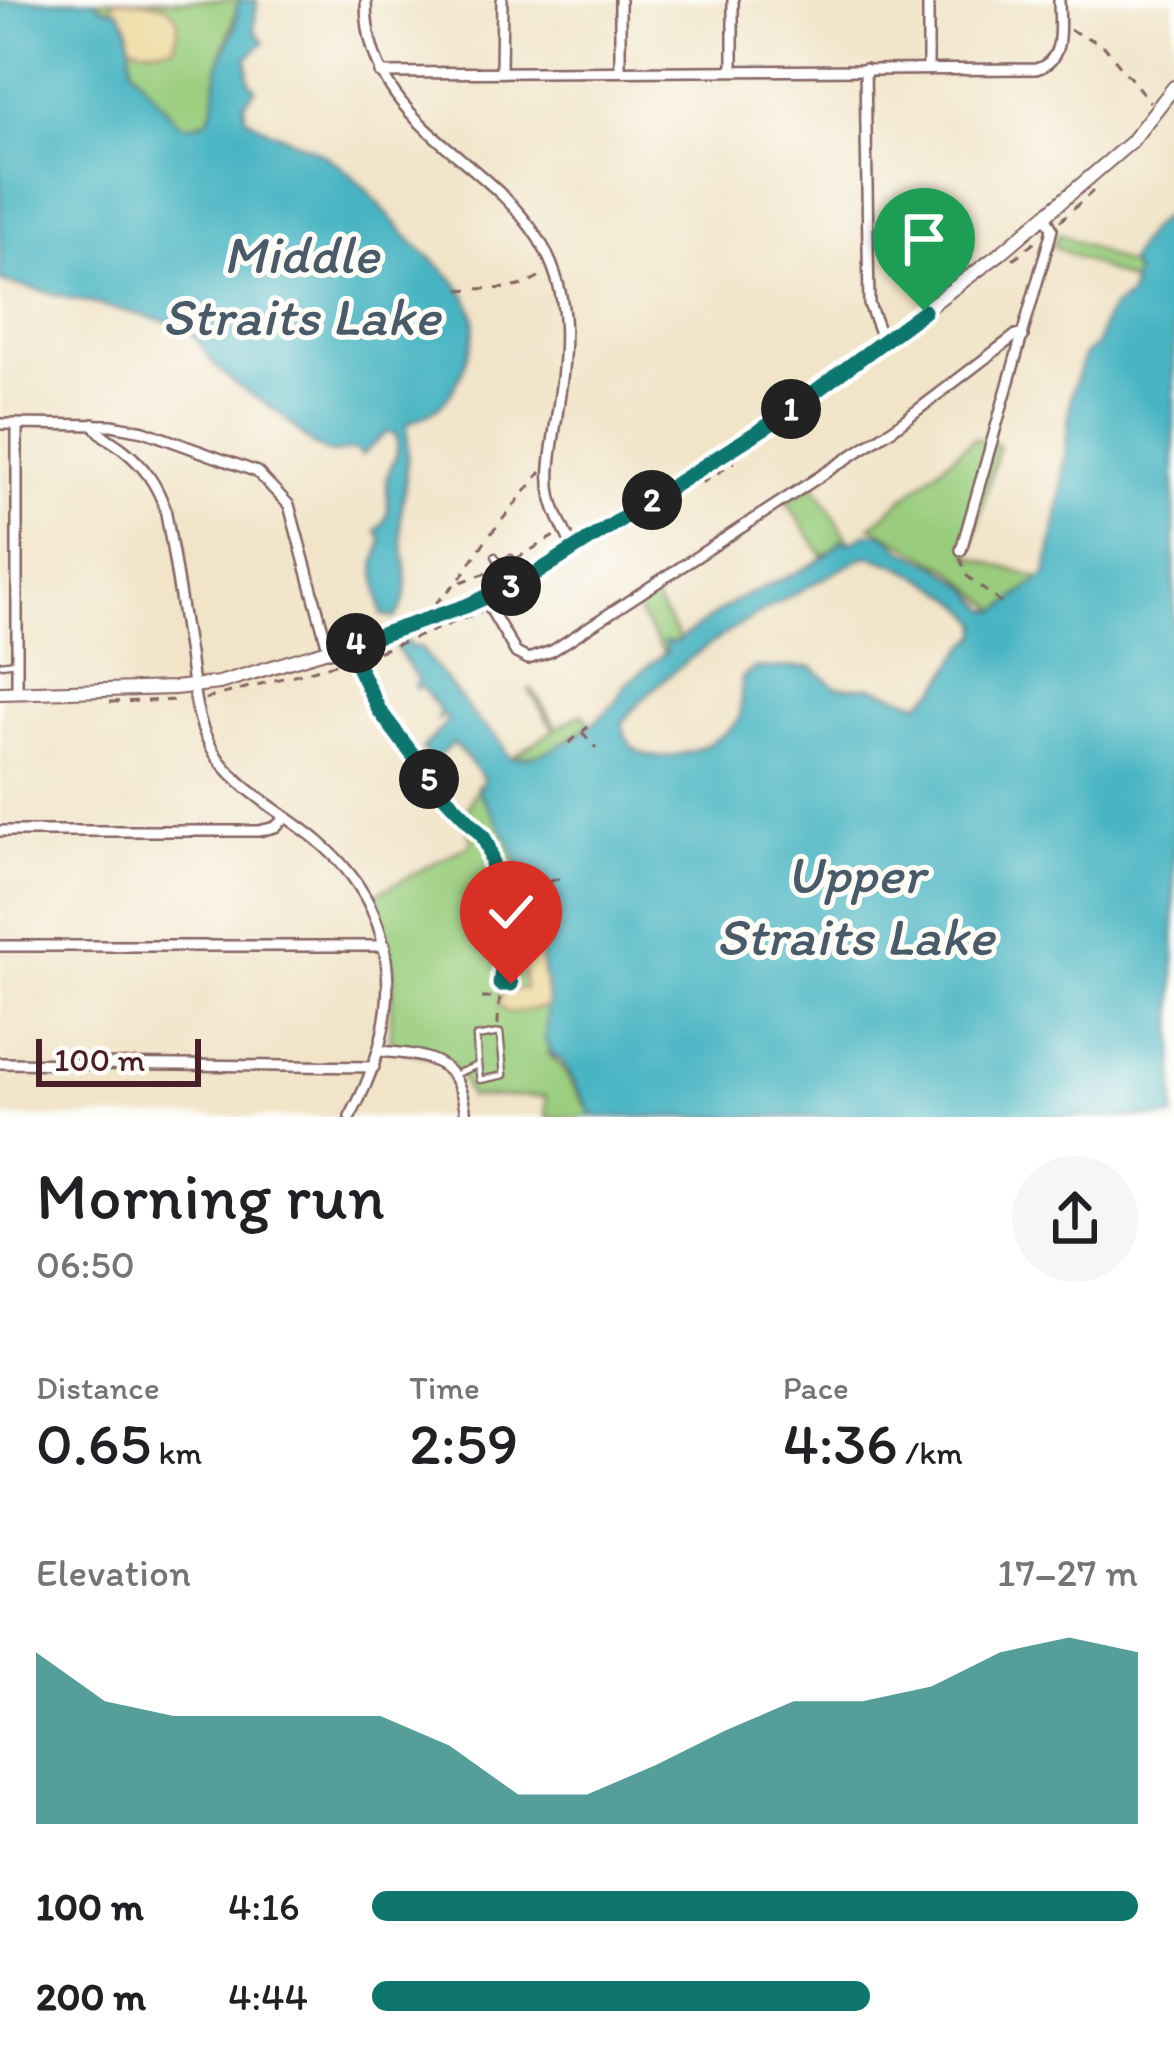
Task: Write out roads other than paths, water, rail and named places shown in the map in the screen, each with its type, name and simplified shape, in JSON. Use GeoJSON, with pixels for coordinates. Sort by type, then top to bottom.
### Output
{"type":"FeatureCollection","features":[{"type":"Feature","properties":{"kind":"street"},"geometry":{"type":"LineString","coordinates":[[366,0],[370,45],[380,73],[410,116],[481,178],[538,237],[553,269],[568,335],[550,465],[551,497],[574,549]]}},
{"type":"Feature","properties":{"kind":"street"},"geometry":{"type":"LineString","coordinates":[[501,70],[502,0]]}},
{"type":"Feature","properties":{"kind":"street"},"geometry":{"type":"LineString","coordinates":[[620,0],[620,71]]}},
{"type":"Feature","properties":{"kind":"street"},"geometry":{"type":"LineString","coordinates":[[733,0],[733,69]]}},
{"type":"Feature","properties":{"kind":"street"},"geometry":{"type":"LineString","coordinates":[[928,0],[928,69]]}},
{"type":"Feature","properties":{"kind":"street"},"geometry":{"type":"LineString","coordinates":[[380,73],[1042,68],[1053,60],[1059,0]]}},
{"type":"Feature","properties":{"kind":"street"},"geometry":{"type":"LineString","coordinates":[[865,69],[869,304],[883,341]]}},
{"type":"Feature","properties":{"kind":"street"},"geometry":{"type":"LineString","coordinates":[[0,693],[194,686],[262,672],[511,586],[778,419],[883,341],[1046,217],[1131,142],[1174,87]]}},
{"type":"Feature","properties":{"kind":"street"},"geometry":{"type":"LineString","coordinates":[[961,550],[1056,239],[1046,217]]}},
{"type":"Feature","properties":{"kind":"street"},"geometry":{"type":"LineString","coordinates":[[484,598],[516,653],[529,659],[552,651],[894,428],[1016,335],[1023,337]]}},
{"type":"Feature","properties":{"kind":"street"},"geometry":{"type":"LineString","coordinates":[[0,424],[94,424],[144,431],[257,472],[289,505],[328,652]]}},
{"type":"Feature","properties":{"kind":"street"},"geometry":{"type":"LineString","coordinates":[[17,424],[17,693]]}},
{"type":"Feature","properties":{"kind":"street"},"geometry":{"type":"LineString","coordinates":[[94,424],[96,431],[127,452],[154,480],[165,508],[194,686],[204,731],[217,756],[344,866],[364,893],[385,946],[387,1010],[381,1051],[350,1117]]}},
{"type":"Feature","properties":{"kind":"street"},"geometry":{"type":"LineString","coordinates":[[348,646],[379,710],[419,766],[468,821]]}},
{"type":"Feature","properties":{"kind":"street"},"geometry":{"type":"LineString","coordinates":[[0,831],[259,831],[285,818]]}},
{"type":"Feature","properties":{"kind":"street"},"geometry":{"type":"LineString","coordinates":[[0,946],[385,946]]}},
{"type":"Feature","properties":{"kind":"street"},"geometry":{"type":"LineString","coordinates":[[381,1051],[426,1056],[453,1075],[466,1117]]}},
{"type":"Feature","properties":{"kind":"street"},"geometry":{"type":"LineString","coordinates":[[0,1063],[374,1067]]}},
{"type":"Feature","properties":{"kind":"lane"},"geometry":{"type":"LineString","coordinates":[[495,556],[511,586]]}},
{"type":"Feature","properties":{"kind":"lane"},"geometry":{"type":"LineString","coordinates":[[500,564],[511,558]]}},
{"type":"Feature","properties":{"kind":"lane"},"geometry":{"type":"LineString","coordinates":[[0,664],[17,662]]}},
{"type":"Feature","properties":{"kind":"lane"},"geometry":{"type":"LineString","coordinates":[[468,821],[489,849],[502,907]]}},
{"type":"Feature","properties":{"kind":"lane"},"geometry":{"type":"LineString","coordinates":[[500,891],[525,887]]}},
{"type":"Feature","properties":{"kind":"lane"},"geometry":{"type":"LineString","coordinates":[[498,1033],[504,1075],[480,1080],[478,1065],[476,1037],[498,1033]]}},
{"type":"Feature","properties":{"kind":"lane"},"geometry":{"type":"LineString","coordinates":[[453,1075],[478,1065]]}},
{"type":"Feature","properties":{"kind":"water","name":"Middle Straits Lake"},"geometry":{"type":"Polygon","coordinates":[[[0,0],[95,0],[103,8],[118,10],[128,27],[132,68],[178,123],[188,126],[207,121],[210,115],[238,0],[257,0],[254,30],[264,42],[247,58],[249,80],[256,89],[244,103],[246,117],[341,166],[462,290],[474,318],[466,360],[444,403],[409,422],[407,428],[401,527],[407,579],[395,618],[382,615],[375,566],[382,541],[377,530],[387,513],[388,475],[397,448],[395,433],[386,433],[362,455],[354,449],[332,454],[313,445],[278,412],[239,387],[214,365],[195,336],[174,323],[0,281],[0,0]]]}},
{"type":"Feature","properties":{"kind":"water","name":"Upper Straits Lake"},"geometry":{"type":"Polygon","coordinates":[[[1174,212],[1174,1117],[599,1117],[591,1112],[545,1041],[548,996],[531,900],[510,843],[478,790],[484,779],[454,743],[433,761],[422,749],[448,721],[443,715],[437,719],[440,711],[421,686],[416,689],[418,681],[395,646],[408,641],[410,647],[420,647],[509,757],[524,757],[558,747],[591,725],[623,687],[667,651],[664,642],[675,643],[742,598],[820,560],[841,540],[885,534],[903,550],[937,565],[969,588],[989,610],[999,611],[1046,575],[1061,497],[1071,394],[1084,355],[1097,345],[1113,307],[1129,296],[1135,273],[1129,263],[1136,248],[1174,212]],[[866,556],[704,648],[647,695],[623,722],[628,741],[639,752],[674,756],[713,741],[740,717],[742,678],[755,668],[812,667],[836,687],[872,687],[919,703],[938,688],[978,635],[980,624],[945,592],[866,556]]]}},
{"type":"Feature","properties":{"kind":"waterway"},"geometry":{"type":"LineString","coordinates":[[585,1117],[591,1112]]}}]}
